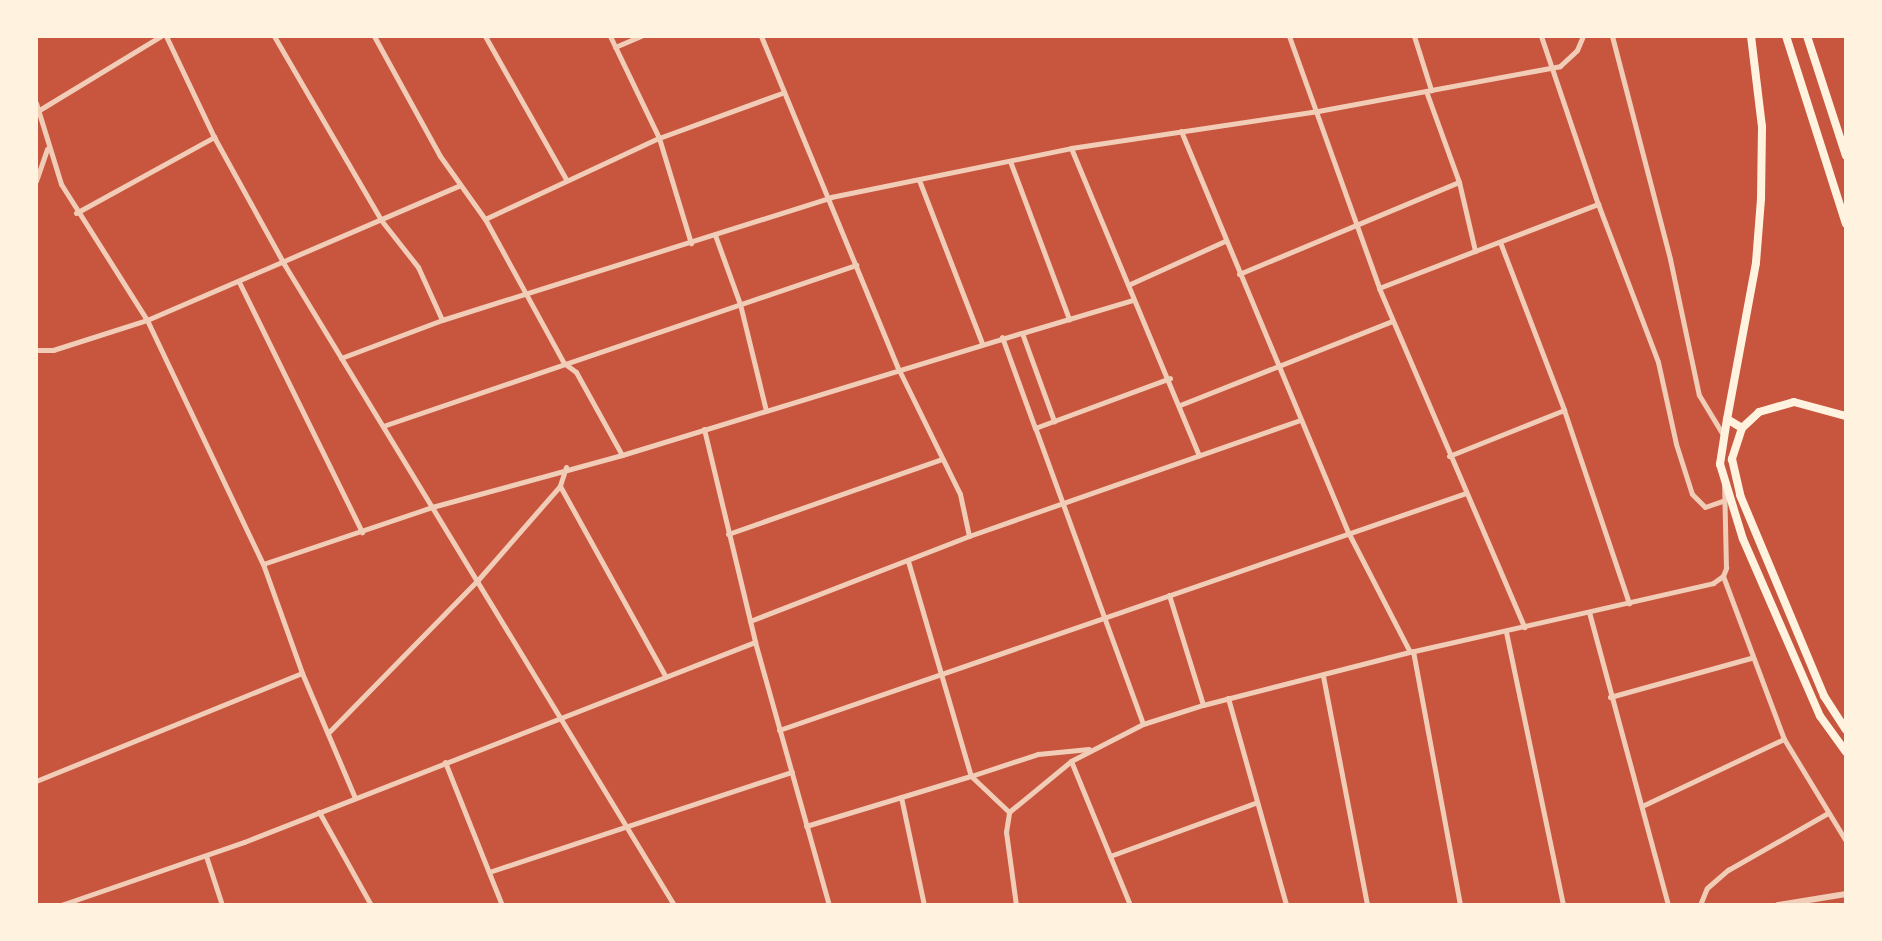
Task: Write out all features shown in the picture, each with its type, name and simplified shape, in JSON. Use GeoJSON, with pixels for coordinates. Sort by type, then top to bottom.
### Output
{"type":"FeatureCollection","features":[{"type":"Feature","properties":{"kind":"highway"},"geometry":{"type":"LineString","coordinates":[[1751,36],[1762,127],[1760,209],[1752,286],[1726,419],[1742,428],[1759,412],[1785,402],[1825,407],[1846,416]]}},
{"type":"Feature","properties":{"kind":"highway"},"geometry":{"type":"LineString","coordinates":[[1786,36],[1846,224]]}},
{"type":"Feature","properties":{"kind":"highway"},"geometry":{"type":"LineString","coordinates":[[1807,36],[1846,156]]}},
{"type":"Feature","properties":{"kind":"main road"},"geometry":{"type":"LineString","coordinates":[[1726,419],[1722,433],[1720,464],[1724,483],[1764,594],[1797,668],[1820,716],[1846,752]]}},
{"type":"Feature","properties":{"kind":"main road"},"geometry":{"type":"LineString","coordinates":[[1742,428],[1732,459],[1740,495],[1819,686],[1846,730]]}},
{"type":"Feature","properties":{"kind":"street"},"geometry":{"type":"LineString","coordinates":[[38,112],[163,36],[214,137],[284,264],[674,905]]}},
{"type":"Feature","properties":{"kind":"street"},"geometry":{"type":"LineString","coordinates":[[274,36],[381,220],[418,267],[442,320]]}},
{"type":"Feature","properties":{"kind":"street"},"geometry":{"type":"LineString","coordinates":[[374,36],[460,185],[485,219],[564,363],[576,372],[622,455]]}},
{"type":"Feature","properties":{"kind":"street"},"geometry":{"type":"LineString","coordinates":[[485,36],[566,179]]}},
{"type":"Feature","properties":{"kind":"street"},"geometry":{"type":"LineString","coordinates":[[610,36],[659,138],[691,243]]}},
{"type":"Feature","properties":{"kind":"street"},"geometry":{"type":"LineString","coordinates":[[615,47],[641,36]]}},
{"type":"Feature","properties":{"kind":"street"},"geometry":{"type":"LineString","coordinates":[[761,36],[782,93],[831,197],[899,369],[960,494],[969,536]]}},
{"type":"Feature","properties":{"kind":"street"},"geometry":{"type":"LineString","coordinates":[[1289,36],[1318,111],[1355,226],[1392,321],[1524,627]]}},
{"type":"Feature","properties":{"kind":"street"},"geometry":{"type":"LineString","coordinates":[[1414,36],[1429,91],[1459,182],[1475,251]]}},
{"type":"Feature","properties":{"kind":"street"},"geometry":{"type":"LineString","coordinates":[[1541,36],[1598,204],[1658,362],[1676,444],[1692,494],[1705,507],[1722,501]]}},
{"type":"Feature","properties":{"kind":"street"},"geometry":{"type":"LineString","coordinates":[[341,358],[442,320],[524,293],[691,243],[831,197],[1071,148],[1318,111],[1553,67],[1568,62],[1583,36]]}},
{"type":"Feature","properties":{"kind":"street"},"geometry":{"type":"LineString","coordinates":[[1612,36],[1670,259],[1699,395],[1722,433]]}},
{"type":"Feature","properties":{"kind":"street"},"geometry":{"type":"LineString","coordinates":[[485,219],[566,179],[659,138],[782,93]]}},
{"type":"Feature","properties":{"kind":"street"},"geometry":{"type":"LineString","coordinates":[[36,104],[47,148],[76,213],[147,320],[263,564],[302,673],[355,798]]}},
{"type":"Feature","properties":{"kind":"street"},"geometry":{"type":"LineString","coordinates":[[1181,131],[1348,532],[1412,652],[1460,905]]}},
{"type":"Feature","properties":{"kind":"street"},"geometry":{"type":"LineString","coordinates":[[76,213],[214,137]]}},
{"type":"Feature","properties":{"kind":"street"},"geometry":{"type":"LineString","coordinates":[[36,181],[47,148]]}},
{"type":"Feature","properties":{"kind":"street"},"geometry":{"type":"LineString","coordinates":[[1071,148],[1133,300],[1170,378],[1199,455]]}},
{"type":"Feature","properties":{"kind":"street"},"geometry":{"type":"LineString","coordinates":[[1010,161],[1069,319]]}},
{"type":"Feature","properties":{"kind":"street"},"geometry":{"type":"LineString","coordinates":[[919,180],[982,343]]}},
{"type":"Feature","properties":{"kind":"street"},"geometry":{"type":"LineString","coordinates":[[1239,274],[1459,182]]}},
{"type":"Feature","properties":{"kind":"street"},"geometry":{"type":"LineString","coordinates":[[36,350],[53,350],[147,320],[284,264],[460,185]]}},
{"type":"Feature","properties":{"kind":"street"},"geometry":{"type":"LineString","coordinates":[[1379,288],[1598,204]]}},
{"type":"Feature","properties":{"kind":"street"},"geometry":{"type":"LineString","coordinates":[[715,235],[740,304],[766,411]]}},
{"type":"Feature","properties":{"kind":"street"},"geometry":{"type":"LineString","coordinates":[[1128,285],[1225,241]]}},
{"type":"Feature","properties":{"kind":"street"},"geometry":{"type":"LineString","coordinates":[[1500,242],[1564,410],[1629,603]]}},
{"type":"Feature","properties":{"kind":"street"},"geometry":{"type":"LineString","coordinates":[[383,426],[856,265]]}},
{"type":"Feature","properties":{"kind":"street"},"geometry":{"type":"LineString","coordinates":[[238,282],[362,532]]}},
{"type":"Feature","properties":{"kind":"street"},"geometry":{"type":"LineString","coordinates":[[263,564],[432,507],[566,467],[622,455],[982,343],[1133,300]]}},
{"type":"Feature","properties":{"kind":"street"},"geometry":{"type":"LineString","coordinates":[[1180,405],[1392,321]]}},
{"type":"Feature","properties":{"kind":"street"},"geometry":{"type":"LineString","coordinates":[[1022,333],[1054,421]]}},
{"type":"Feature","properties":{"kind":"street"},"geometry":{"type":"LineString","coordinates":[[1002,338],[1143,724]]}},
{"type":"Feature","properties":{"kind":"street"},"geometry":{"type":"LineString","coordinates":[[1035,428],[1170,378]]}},
{"type":"Feature","properties":{"kind":"street"},"geometry":{"type":"LineString","coordinates":[[1449,456],[1564,410]]}},
{"type":"Feature","properties":{"kind":"street"},"geometry":{"type":"LineString","coordinates":[[750,621],[1062,502],[1300,420]]}},
{"type":"Feature","properties":{"kind":"street"},"geometry":{"type":"LineString","coordinates":[[704,429],[755,642],[829,905]]}},
{"type":"Feature","properties":{"kind":"street"},"geometry":{"type":"LineString","coordinates":[[728,534],[942,459]]}},
{"type":"Feature","properties":{"kind":"street"},"geometry":{"type":"LineString","coordinates":[[328,733],[477,581],[560,486],[566,467]]}},
{"type":"Feature","properties":{"kind":"street"},"geometry":{"type":"LineString","coordinates":[[1724,483],[1722,501],[1726,561],[1723,576],[1751,658],[1784,739],[1846,841]]}},
{"type":"Feature","properties":{"kind":"street"},"geometry":{"type":"LineString","coordinates":[[560,486],[666,677]]}},
{"type":"Feature","properties":{"kind":"street"},"geometry":{"type":"LineString","coordinates":[[779,730],[938,672],[1466,493]]}},
{"type":"Feature","properties":{"kind":"street"},"geometry":{"type":"LineString","coordinates":[[908,561],[938,672],[971,776],[1009,812]]}},
{"type":"Feature","properties":{"kind":"street"},"geometry":{"type":"LineString","coordinates":[[1016,905],[1006,832],[1009,812],[1041,782],[1071,761],[1090,749],[1143,724],[1228,698],[1412,652],[1713,584],[1723,576]]}},
{"type":"Feature","properties":{"kind":"street"},"geometry":{"type":"LineString","coordinates":[[1169,595],[1203,705]]}},
{"type":"Feature","properties":{"kind":"street"},"geometry":{"type":"LineString","coordinates":[[1589,612],[1610,697],[1668,905]]}},
{"type":"Feature","properties":{"kind":"street"},"geometry":{"type":"LineString","coordinates":[[1506,632],[1563,905]]}},
{"type":"Feature","properties":{"kind":"street"},"geometry":{"type":"LineString","coordinates":[[61,905],[206,856],[755,642]]}},
{"type":"Feature","properties":{"kind":"street"},"geometry":{"type":"LineString","coordinates":[[1610,697],[1751,658]]}},
{"type":"Feature","properties":{"kind":"street"},"geometry":{"type":"LineString","coordinates":[[36,781],[302,673]]}},
{"type":"Feature","properties":{"kind":"street"},"geometry":{"type":"LineString","coordinates":[[1323,675],[1367,905]]}},
{"type":"Feature","properties":{"kind":"street"},"geometry":{"type":"LineString","coordinates":[[1228,698],[1255,803],[1286,905]]}},
{"type":"Feature","properties":{"kind":"street"},"geometry":{"type":"LineString","coordinates":[[1642,806],[1784,739]]}},
{"type":"Feature","properties":{"kind":"street"},"geometry":{"type":"LineString","coordinates":[[806,826],[1038,754],[1090,749]]}},
{"type":"Feature","properties":{"kind":"street"},"geometry":{"type":"LineString","coordinates":[[1071,761],[1130,905]]}},
{"type":"Feature","properties":{"kind":"street"},"geometry":{"type":"LineString","coordinates":[[445,762],[502,905]]}},
{"type":"Feature","properties":{"kind":"street"},"geometry":{"type":"LineString","coordinates":[[489,872],[792,772]]}},
{"type":"Feature","properties":{"kind":"street"},"geometry":{"type":"LineString","coordinates":[[901,797],[924,905]]}},
{"type":"Feature","properties":{"kind":"street"},"geometry":{"type":"LineString","coordinates":[[1110,856],[1255,803]]}},
{"type":"Feature","properties":{"kind":"street"},"geometry":{"type":"LineString","coordinates":[[319,812],[371,905]]}},
{"type":"Feature","properties":{"kind":"street"},"geometry":{"type":"LineString","coordinates":[[1700,905],[1707,888],[1728,870],[1828,813]]}},
{"type":"Feature","properties":{"kind":"street"},"geometry":{"type":"LineString","coordinates":[[206,856],[222,905]]}},
{"type":"Feature","properties":{"kind":"street"},"geometry":{"type":"LineString","coordinates":[[1778,905],[1846,894]]}}]}
